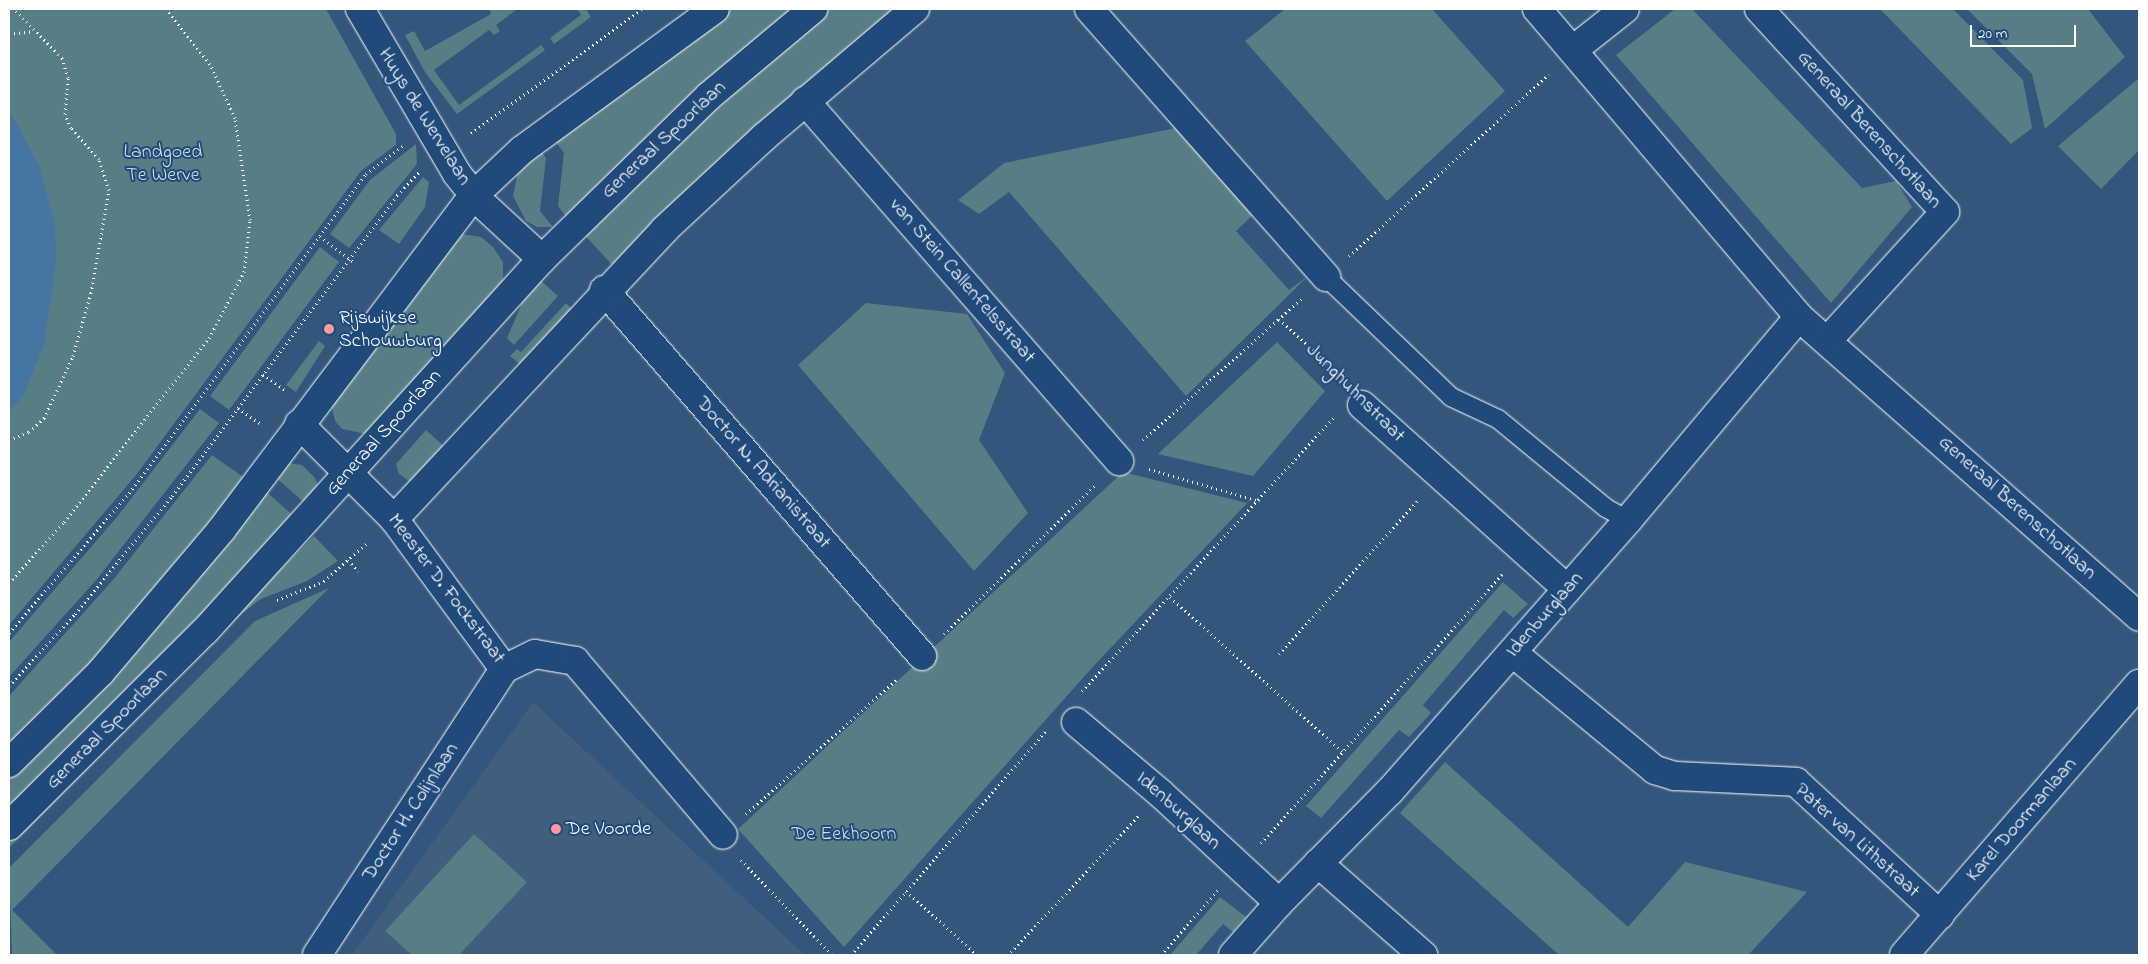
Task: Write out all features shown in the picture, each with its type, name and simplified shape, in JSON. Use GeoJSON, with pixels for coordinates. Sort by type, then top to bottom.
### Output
{"type":"FeatureCollection","features":[{"type":"Feature","properties":{"kind":"street","name":"Huys de Wervelaan"},"geometry":{"type":"LineString","coordinates":[[360,9],[426,128],[473,196],[542,259]]}},
{"type":"Feature","properties":{"kind":"street"},"geometry":{"type":"LineString","coordinates":[[9,763],[79,694],[154,611],[222,530],[299,424],[473,196],[522,150],[715,9]]}},
{"type":"Feature","properties":{"kind":"street","name":"Generaal Spoorlaan"},"geometry":{"type":"LineString","coordinates":[[9,826],[205,631],[542,259],[709,96],[813,9]]}},
{"type":"Feature","properties":{"kind":"street"},"geometry":{"type":"LineString","coordinates":[[394,519],[604,290],[721,176],[805,101],[915,9]]}},
{"type":"Feature","properties":{"kind":"street"},"geometry":{"type":"LineString","coordinates":[[1089,9],[1326,277]]}},
{"type":"Feature","properties":{"kind":"street","name":"Generaal Berenschotlaan"},"geometry":{"type":"LineString","coordinates":[[1536,9],[1573,50],[1799,317],[1828,340],[2139,617]]}},
{"type":"Feature","properties":{"kind":"street"},"geometry":{"type":"LineString","coordinates":[[1573,50],[1626,9]]}},
{"type":"Feature","properties":{"kind":"street","name":"Generaal Berenschotlaan"},"geometry":{"type":"LineString","coordinates":[[1759,9],[1945,212],[1828,340]]}},
{"type":"Feature","properties":{"kind":"street","name":"van Stein Callenfelsstraat"},"geometry":{"type":"LineString","coordinates":[[805,101],[1119,461]]}},
{"type":"Feature","properties":{"kind":"street","name":"Doctor N. Adrianistraat"},"geometry":{"type":"LineString","coordinates":[[604,290],[922,656]]}},
{"type":"Feature","properties":{"kind":"street","name":"Idenburglaan"},"geometry":{"type":"LineString","coordinates":[[1233,955],[1279,903],[1390,791],[1628,520],[1799,317]]}},
{"type":"Feature","properties":{"kind":"street","name":"Junghuhnstraat"},"geometry":{"type":"LineString","coordinates":[[1357,400],[1566,589]]}},
{"type":"Feature","properties":{"kind":"street","name":"Meester D. Fockstraat"},"geometry":{"type":"LineString","coordinates":[[299,424],[394,519],[504,669],[535,654],[575,661],[723,835]]}},
{"type":"Feature","properties":{"kind":"street","name":"Pater van Lithstraat"},"geometry":{"type":"LineString","coordinates":[[1513,652],[1655,770],[1676,776],[1796,782],[1940,914]]}},
{"type":"Feature","properties":{"kind":"street","name":"Doctor H. Colijnlaan"},"geometry":{"type":"LineString","coordinates":[[318,955],[504,669]]}},
{"type":"Feature","properties":{"kind":"street","name":"Karel Doormanlaan"},"geometry":{"type":"LineString","coordinates":[[1904,955],[2139,684]]}},
{"type":"Feature","properties":{"kind":"street","name":"Idenburglaan"},"geometry":{"type":"LineString","coordinates":[[1069,714],[1160,793],[1279,903]]}},
{"type":"Feature","properties":{"kind":"street"},"geometry":{"type":"LineString","coordinates":[[1318,863],[1422,955]]}},
{"type":"Feature","properties":{"kind":"lane"},"geometry":{"type":"LineString","coordinates":[[1326,277],[1451,397],[1498,419],[1606,508],[1628,520]]}},
{"type":"Feature","properties":{"kind":"path"},"geometry":{"type":"LineString","coordinates":[[9,440],[28,432],[44,418],[73,356],[91,293],[109,190],[99,159],[71,128],[65,114],[68,78],[62,58],[14,9]]}},
{"type":"Feature","properties":{"kind":"path"},"geometry":{"type":"LineString","coordinates":[[9,582],[64,522],[209,338],[244,272],[250,220],[235,118],[205,56],[166,9]]}},
{"type":"Feature","properties":{"kind":"path"},"geometry":{"type":"LineString","coordinates":[[9,686],[86,602],[172,496],[409,181],[444,153],[642,9]]}},
{"type":"Feature","properties":{"kind":"path"},"geometry":{"type":"LineString","coordinates":[[9,34],[34,31]]}},
{"type":"Feature","properties":{"kind":"path"},"geometry":{"type":"LineString","coordinates":[[832,955],[724,843],[723,835],[922,656],[1119,461],[1326,277],[1573,50]]}},
{"type":"Feature","properties":{"kind":"path"},"geometry":{"type":"LineString","coordinates":[[9,633],[129,493],[366,174],[426,128]]}},
{"type":"Feature","properties":{"kind":"path"},"geometry":{"type":"LineString","coordinates":[[320,236],[355,263]]}},
{"type":"Feature","properties":{"kind":"path","name":"Junghuhnstraat"},"geometry":{"type":"LineString","coordinates":[[1279,319],[1349,382],[1357,400]]}},
{"type":"Feature","properties":{"kind":"path"},"geometry":{"type":"LineString","coordinates":[[851,955],[906,891],[1069,714],[1170,597],[1259,501],[1357,400]]}},
{"type":"Feature","properties":{"kind":"path"},"geometry":{"type":"LineString","coordinates":[[1119,461],[1259,501]]}},
{"type":"Feature","properties":{"kind":"path"},"geometry":{"type":"LineString","coordinates":[[1279,654],[1440,475]]}},
{"type":"Feature","properties":{"kind":"path"},"geometry":{"type":"LineString","coordinates":[[1161,955],[1523,550]]}},
{"type":"Feature","properties":{"kind":"path"},"geometry":{"type":"LineString","coordinates":[[348,560],[358,571]]}},
{"type":"Feature","properties":{"kind":"path"},"geometry":{"type":"LineString","coordinates":[[1170,597],[1343,752]]}},
{"type":"Feature","properties":{"kind":"path"},"geometry":{"type":"LineString","coordinates":[[1011,952],[1160,793]]}},
{"type":"Feature","properties":{"kind":"path"},"geometry":{"type":"LineString","coordinates":[[906,891],[977,955]]}},
{"type":"Feature","properties":{"kind":"shaded area"},"geometry":{"type":"Polygon","coordinates":[[[9,109],[39,166],[55,223],[56,260],[44,345],[23,396],[9,412],[9,109]]]}},
{"type":"Feature","properties":{"kind":"shaded area","name":"De Voorde"},"geometry":{"type":"Polygon","coordinates":[[[533,702],[805,955],[352,955],[533,702]]]}},
{"type":"Feature","properties":{"kind":"green space","name":"Landgoed Te Werve"},"geometry":{"type":"Polygon","coordinates":[[[9,9],[326,9],[396,134],[396,145],[361,171],[136,475],[9,625],[9,9]]]}},
{"type":"Feature","properties":{"kind":"green space"},"geometry":{"type":"Polygon","coordinates":[[[489,9],[516,10],[496,25],[500,31],[494,35],[489,30],[434,70],[459,105],[541,45],[545,50],[457,114],[425,72],[405,35],[414,31],[425,51],[491,14],[489,9]]]}},
{"type":"Feature","properties":{"kind":"green space"},"geometry":{"type":"Polygon","coordinates":[[[577,9],[586,9],[591,17],[554,44],[550,38],[581,15],[577,9]]]}},
{"type":"Feature","properties":{"kind":"green space"},"geometry":{"type":"Polygon","coordinates":[[[731,9],[798,9],[568,219],[558,206],[564,153],[553,138],[731,9]]]}},
{"type":"Feature","properties":{"kind":"green space"},"geometry":{"type":"Polygon","coordinates":[[[828,9],[898,9],[614,267],[582,232],[765,61],[828,9]]]}},
{"type":"Feature","properties":{"kind":"green space"},"geometry":{"type":"Polygon","coordinates":[[[1285,9],[1432,9],[1505,91],[1387,201],[1245,41],[1285,9]]]}},
{"type":"Feature","properties":{"kind":"green space"},"geometry":{"type":"Polygon","coordinates":[[[1675,9],[1692,9],[1862,188],[1896,181],[1912,207],[1831,303],[1616,55],[1675,9]]]}},
{"type":"Feature","properties":{"kind":"green space"},"geometry":{"type":"Polygon","coordinates":[[[1880,9],[1953,9],[2023,80],[2032,128],[2011,144],[1880,9]]]}},
{"type":"Feature","properties":{"kind":"green space"},"geometry":{"type":"Polygon","coordinates":[[[1967,9],[2088,9],[2125,57],[2045,129],[2032,74],[1967,9]]]}},
{"type":"Feature","properties":{"kind":"green space"},"geometry":{"type":"Polygon","coordinates":[[[2139,78],[2139,150],[2101,189],[2058,146],[2139,78]]]}},
{"type":"Feature","properties":{"kind":"green space"},"geometry":{"type":"Polygon","coordinates":[[[1181,127],[1255,213],[1236,231],[1289,290],[1308,276],[1186,396],[1009,192],[979,214],[958,200],[1004,163],[1181,127]]]}},
{"type":"Feature","properties":{"kind":"green space"},"geometry":{"type":"Polygon","coordinates":[[[416,144],[417,164],[349,248],[330,234],[370,180],[416,144]]]}},
{"type":"Feature","properties":{"kind":"green space"},"geometry":{"type":"Polygon","coordinates":[[[539,148],[546,158],[540,211],[553,227],[537,227],[526,221],[513,196],[518,171],[539,148]]]}},
{"type":"Feature","properties":{"kind":"green space"},"geometry":{"type":"Polygon","coordinates":[[[423,177],[429,182],[425,207],[399,244],[379,230],[423,177]]]}},
{"type":"Feature","properties":{"kind":"green space"},"geometry":{"type":"Polygon","coordinates":[[[462,234],[481,237],[493,247],[503,262],[503,284],[366,434],[342,429],[335,421],[331,403],[462,234]]]}},
{"type":"Feature","properties":{"kind":"green space"},"geometry":{"type":"Polygon","coordinates":[[[320,247],[339,262],[229,410],[210,396],[320,247]]]}},
{"type":"Feature","properties":{"kind":"green space"},"geometry":{"type":"Polygon","coordinates":[[[539,279],[558,296],[514,345],[507,338],[526,294],[539,279]]]}},
{"type":"Feature","properties":{"kind":"green space"},"geometry":{"type":"Polygon","coordinates":[[[566,303],[572,309],[522,366],[510,356],[517,349],[521,352],[566,303]]]}},
{"type":"Feature","properties":{"kind":"green space"},"geometry":{"type":"Polygon","coordinates":[[[866,303],[967,314],[1005,373],[979,440],[1028,513],[974,571],[798,365],[866,303]]]}},
{"type":"Feature","properties":{"kind":"green space"},"geometry":{"type":"Polygon","coordinates":[[[319,341],[325,346],[296,392],[286,385],[319,341]]]}},
{"type":"Feature","properties":{"kind":"green space"},"geometry":{"type":"Polygon","coordinates":[[[1277,342],[1325,391],[1253,476],[1158,454],[1277,342]]]}},
{"type":"Feature","properties":{"kind":"green space"},"geometry":{"type":"Polygon","coordinates":[[[200,409],[219,423],[97,579],[9,677],[9,642],[117,517],[200,409]]]}},
{"type":"Feature","properties":{"kind":"green space"},"geometry":{"type":"Polygon","coordinates":[[[426,430],[447,449],[415,481],[409,481],[399,474],[396,464],[426,430]]]}},
{"type":"Feature","properties":{"kind":"green space"},"geometry":{"type":"Polygon","coordinates":[[[212,455],[246,479],[160,590],[9,751],[9,696],[112,581],[212,455]]]}},
{"type":"Feature","properties":{"kind":"green space"},"geometry":{"type":"Polygon","coordinates":[[[288,463],[302,465],[315,478],[318,486],[308,506],[273,475],[288,463]]]}},
{"type":"Feature","properties":{"kind":"green space","name":"De Eekhoorn"},"geometry":{"type":"Polygon","coordinates":[[[1123,472],[1247,503],[1090,670],[844,947],[738,829],[1123,472]]]}},
{"type":"Feature","properties":{"kind":"green space"},"geometry":{"type":"Polygon","coordinates":[[[263,489],[296,518],[9,814],[9,776],[76,710],[263,489]]]}},
{"type":"Feature","properties":{"kind":"green space"},"geometry":{"type":"Polygon","coordinates":[[[314,536],[338,561],[307,581],[261,599],[240,615],[9,848],[9,840],[314,536]]]}},
{"type":"Feature","properties":{"kind":"green space"},"geometry":{"type":"Polygon","coordinates":[[[1503,582],[1528,604],[1513,618],[1504,610],[1423,705],[1431,713],[1409,737],[1399,730],[1321,818],[1306,806],[1503,582]]]}},
{"type":"Feature","properties":{"kind":"green space"},"geometry":{"type":"Polygon","coordinates":[[[329,588],[12,910],[57,955],[12,955],[9,868],[255,621],[329,588]]]}},
{"type":"Feature","properties":{"kind":"green space"},"geometry":{"type":"Polygon","coordinates":[[[1445,762],[1628,927],[1685,862],[1807,892],[1748,955],[1559,955],[1400,813],[1445,762]]]}},
{"type":"Feature","properties":{"kind":"green space"},"geometry":{"type":"Polygon","coordinates":[[[474,834],[527,882],[459,955],[412,955],[385,931],[474,834]]]}},
{"type":"Feature","properties":{"kind":"green space"},"geometry":{"type":"Polygon","coordinates":[[[1220,897],[1246,917],[1233,932],[1223,924],[1196,955],[1170,955],[1220,897]]]}},
{"type":"Feature","properties":{"kind":"place","name":"Rijswijkse Schouwburg"},"geometry":{"type":"Point","coordinates":[329,329]}},
{"type":"Feature","properties":{"kind":"place","name":"De Voorde"},"geometry":{"type":"Point","coordinates":[556,829]}}]}
